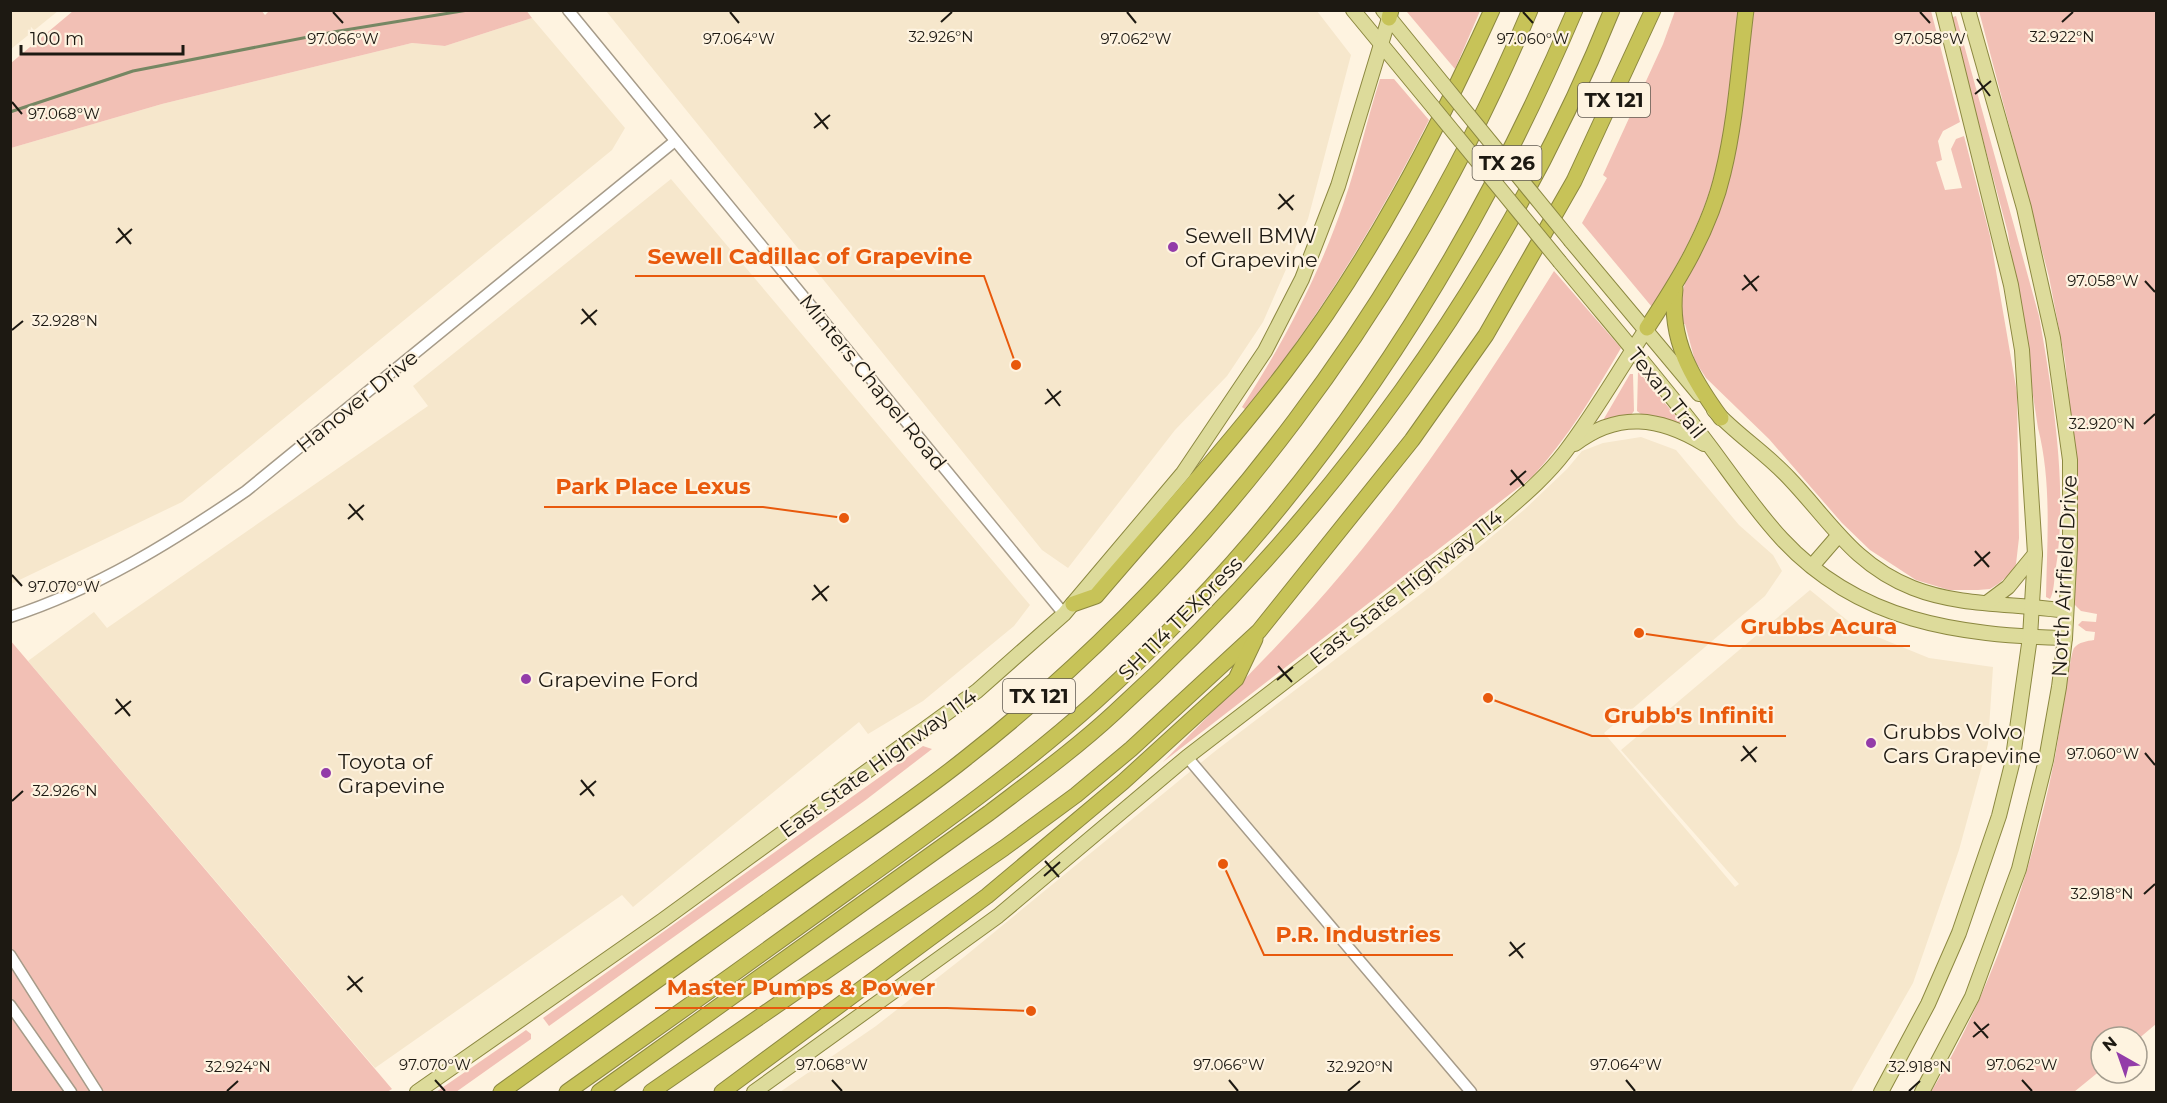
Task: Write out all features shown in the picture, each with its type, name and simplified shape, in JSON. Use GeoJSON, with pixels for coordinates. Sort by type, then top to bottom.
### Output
{"type":"FeatureCollection","features":[{"type":"Feature","properties":{"kind":"highway"},"geometry":{"type":"LineString","coordinates":[[1068,609],[1096,596],[1286,371],[1402,192],[1435,131],[1492,10]]}},
{"type":"Feature","properties":{"kind":"highway","name":"TX 121"},"geometry":{"type":"LineString","coordinates":[[501,1092],[966,759],[1061,677],[1175,564],[1279,442],[1372,311],[1452,176],[1499,85],[1530,10]]}},
{"type":"Feature","properties":{"kind":"highway","name":"SH 114 TEXpress"},"geometry":{"type":"LineString","coordinates":[[567,1092],[939,826],[1037,751],[1150,650],[1204,593],[1306,474],[1400,344],[1481,210],[1518,138],[1575,10]]}},
{"type":"Feature","properties":{"kind":"highway","name":"SH 114 TEXpress"},"geometry":{"type":"LineString","coordinates":[[599,1092],[989,813],[1050,766],[1112,715],[1224,605],[1328,488],[1378,423],[1460,303],[1507,227],[1544,157],[1612,10]]}},
{"type":"Feature","properties":{"kind":"highway","name":"TX 121"},"geometry":{"type":"LineString","coordinates":[[651,1092],[1076,795],[1131,749],[1259,631],[1412,440],[1486,335],[1574,181],[1610,110],[1653,10]]}},
{"type":"Feature","properties":{"kind":"highway"},"geometry":{"type":"LineString","coordinates":[[1647,328],[1676,285],[1703,231],[1723,175],[1736,105],[1746,10]]}},
{"type":"Feature","properties":{"kind":"highway"},"geometry":{"type":"LineString","coordinates":[[1676,285],[1673,307],[1676,337],[1692,376],[1721,418]]}},
{"type":"Feature","properties":{"kind":"highway"},"geometry":{"type":"LineString","coordinates":[[722,1092],[987,896],[1123,782],[1236,680],[1259,631]]}},
{"type":"Feature","properties":{"kind":"main road","name":"Texan Trail"},"geometry":{"type":"LineString","coordinates":[[1353,10],[1713,450],[1783,541],[1839,588],[1904,618],[1952,628],[2030,637],[2065,638]]}},
{"type":"Feature","properties":{"kind":"main road","name":"North Airfield Drive"},"geometry":{"type":"LineString","coordinates":[[1881,1092],[1928,1004],[1959,933],[1999,816],[2012,764],[2030,637],[2035,554],[2023,361],[2011,285],[1942,10]]}},
{"type":"Feature","properties":{"kind":"main road","name":"North Airfield Drive"},"geometry":{"type":"LineString","coordinates":[[1922,1092],[1972,996],[2019,869],[2046,760],[2065,638],[2070,546],[2070,460],[2053,338],[2024,208],[1968,10]]}},
{"type":"Feature","properties":{"kind":"main road","name":"Texan Trail"},"geometry":{"type":"LineString","coordinates":[[1388,13],[1571,241],[1647,328],[1696,391],[1721,418],[1790,478],[1838,536],[1884,574],[1915,589],[1988,603],[2066,611]]}},
{"type":"Feature","properties":{"kind":"main road","name":"East State Highway 114"},"geometry":{"type":"LineString","coordinates":[[417,1092],[663,920],[977,691],[1068,609],[1201,450],[1265,351],[1302,279],[1338,186],[1382,45],[1388,13]]}},
{"type":"Feature","properties":{"kind":"main road","name":"East State Highway 114"},"geometry":{"type":"LineString","coordinates":[[754,1092],[998,916],[1187,757],[1449,558],[1524,495],[1564,453],[1598,407],[1647,328]]}},
{"type":"Feature","properties":{"kind":"main road"},"geometry":{"type":"LineString","coordinates":[[1564,453],[1587,436],[1613,423],[1638,420],[1664,425],[1689,435],[1713,450]]}},
{"type":"Feature","properties":{"kind":"main road"},"geometry":{"type":"LineString","coordinates":[[1812,566],[1838,536]]}},
{"type":"Feature","properties":{"kind":"main road"},"geometry":{"type":"LineString","coordinates":[[1988,603],[2008,587],[2035,554]]}},
{"type":"Feature","properties":{"kind":"street","name":"Minters Chapel Road"},"geometry":{"type":"LineString","coordinates":[[568,10],[675,141],[1068,609]]}},
{"type":"Feature","properties":{"kind":"street","name":"Hanover Drive"},"geometry":{"type":"LineString","coordinates":[[10,617],[65,598],[106,577],[173,540],[246,490],[675,141]]}},
{"type":"Feature","properties":{"kind":"street"},"geometry":{"type":"LineString","coordinates":[[1187,757],[1471,1092]]}},
{"type":"Feature","properties":{"kind":"street"},"geometry":{"type":"LineString","coordinates":[[10,955],[97,1092]]}},
{"type":"Feature","properties":{"kind":"street"},"geometry":{"type":"LineString","coordinates":[[10,1005],[71,1092]]}},
{"type":"Feature","properties":{"kind":"shaded area"},"geometry":{"type":"Polygon","coordinates":[[[11,10],[58,10],[58,11],[11,49],[11,10]]]}},
{"type":"Feature","properties":{"kind":"shaded area"},"geometry":{"type":"Polygon","coordinates":[[[261,10],[265,15],[270,10],[526,10],[532,18],[445,46],[412,43],[162,104],[11,148],[11,63],[73,11],[261,10]]]}},
{"type":"Feature","properties":{"kind":"shaded area"},"geometry":{"type":"Polygon","coordinates":[[[606,11],[1317,11],[1351,55],[1308,219],[1263,322],[1227,376],[1175,430],[1068,568],[1042,550],[606,11]]]}},
{"type":"Feature","properties":{"kind":"shaded area"},"geometry":{"type":"Polygon","coordinates":[[[1480,11],[1455,69],[1407,12],[1480,11]]]}},
{"type":"Feature","properties":{"kind":"shaded area"},"geometry":{"type":"Polygon","coordinates":[[[1675,11],[1741,11],[1727,119],[1707,200],[1694,231],[1652,307],[1582,223],[1607,178],[1603,175],[1663,44],[1675,11]]]}},
{"type":"Feature","properties":{"kind":"shaded area"},"geometry":{"type":"Polygon","coordinates":[[[1754,11],[1931,11],[1960,122],[1943,131],[1938,141],[1942,160],[1936,162],[1945,190],[1962,188],[1951,149],[1956,139],[1964,136],[1990,236],[2017,393],[2019,538],[2016,564],[2011,573],[1990,589],[1949,590],[1916,580],[1870,550],[1842,523],[1769,439],[1706,378],[1695,361],[1685,324],[1682,324],[1680,301],[1747,63],[1754,11]]]}},
{"type":"Feature","properties":{"kind":"shaded area"},"geometry":{"type":"Polygon","coordinates":[[[1979,11],[2156,11],[2156,1024],[2149,1030],[2149,1025],[2089,1025],[2089,1080],[2074,1092],[1931,1092],[1973,1012],[2008,928],[2023,884],[2047,796],[2072,654],[2078,644],[2094,640],[2095,632],[2086,631],[2078,625],[2082,621],[2096,622],[2097,614],[2081,611],[2072,602],[2076,467],[2065,360],[2049,277],[1979,11]]]}},
{"type":"Feature","properties":{"kind":"shaded area"},"geometry":{"type":"Polygon","coordinates":[[[1956,16],[2039,316],[2044,346],[2058,444],[2060,478],[2059,543],[2054,586],[2050,599],[2046,597],[2048,512],[2045,470],[2008,233],[1953,28],[1953,17],[1956,16]]]}},
{"type":"Feature","properties":{"kind":"shaded area"},"geometry":{"type":"Polygon","coordinates":[[[532,18],[625,128],[612,150],[182,502],[11,584],[11,148],[162,104],[412,43],[445,46],[532,18]]]}},
{"type":"Feature","properties":{"kind":"shaded area"},"geometry":{"type":"Polygon","coordinates":[[[1380,79],[1394,79],[1429,120],[1345,270],[1297,341],[1246,410],[1242,407],[1286,333],[1312,282],[1334,229],[1349,187],[1380,79]]]}},
{"type":"Feature","properties":{"kind":"shaded area"},"geometry":{"type":"Polygon","coordinates":[[[671,179],[1030,605],[1014,626],[923,701],[868,734],[859,722],[633,907],[622,895],[375,1068],[28,661],[94,612],[107,628],[428,406],[413,386],[671,179]]]}},
{"type":"Feature","properties":{"kind":"shaded area"},"geometry":{"type":"Polygon","coordinates":[[[1554,271],[1621,348],[1557,447],[1532,477],[1163,762],[1287,635],[1358,554],[1447,436],[1554,271]]]}},
{"type":"Feature","properties":{"kind":"shaded area"},"geometry":{"type":"Polygon","coordinates":[[[1638,371],[1680,421],[1679,424],[1637,411],[1638,371]]]}},
{"type":"Feature","properties":{"kind":"shaded area"},"geometry":{"type":"Polygon","coordinates":[[[1630,374],[1633,374],[1634,411],[1631,415],[1602,422],[1630,374]]]}},
{"type":"Feature","properties":{"kind":"shaded area"},"geometry":{"type":"Polygon","coordinates":[[[1641,437],[1676,450],[1739,525],[1773,555],[1782,571],[1765,596],[1604,733],[1735,887],[1739,884],[1621,750],[1810,590],[1858,629],[1929,658],[1993,667],[1988,744],[1959,850],[1913,983],[1851,1092],[780,1092],[876,1026],[964,957],[1214,752],[1443,577],[1525,509],[1567,469],[1582,451],[1603,443],[1641,437]]]}},
{"type":"Feature","properties":{"kind":"shaded area"},"geometry":{"type":"Polygon","coordinates":[[[10,640],[392,1089],[387,1092],[11,1092],[10,640]]]}},
{"type":"Feature","properties":{"kind":"shaded area"},"geometry":{"type":"Polygon","coordinates":[[[923,746],[932,749],[867,799],[549,1026],[543,1018],[923,746]]]}},
{"type":"Feature","properties":{"kind":"shaded area"},"geometry":{"type":"Polygon","coordinates":[[[526,1030],[531,1034],[531,1039],[456,1092],[436,1092],[526,1030]]]}},
{"type":"Feature","properties":{"kind":"waterway"},"geometry":{"type":"LineString","coordinates":[[10,112],[133,71],[339,31],[468,10]]}},
{"type":"Feature","properties":{"kind":"place","name":"Sewell BMW of Grapevine"},"geometry":{"type":"Point","coordinates":[1173,247]}},
{"type":"Feature","properties":{"kind":"place","name":"Sewell Cadillac of Grapevine"},"geometry":{"type":"Point","coordinates":[1016,365]}},
{"type":"Feature","properties":{"kind":"place","name":"Park Place Lexus"},"geometry":{"type":"Point","coordinates":[844,518]}},
{"type":"Feature","properties":{"kind":"place","name":"Grubbs Acura"},"geometry":{"type":"Point","coordinates":[1639,633]}},
{"type":"Feature","properties":{"kind":"place","name":"Grapevine Ford"},"geometry":{"type":"Point","coordinates":[526,679]}},
{"type":"Feature","properties":{"kind":"place","name":"Grubb's Infiniti"},"geometry":{"type":"Point","coordinates":[1488,698]}},
{"type":"Feature","properties":{"kind":"place","name":"Grubbs Volvo Cars Grapevine"},"geometry":{"type":"Point","coordinates":[1871,743]}},
{"type":"Feature","properties":{"kind":"place","name":"Toyota of Grapevine"},"geometry":{"type":"Point","coordinates":[326,773]}},
{"type":"Feature","properties":{"kind":"place","name":"P.R. Industries"},"geometry":{"type":"Point","coordinates":[1223,864]}},
{"type":"Feature","properties":{"kind":"place","name":"Master Pumps & Power"},"geometry":{"type":"Point","coordinates":[1031,1011]}}]}
